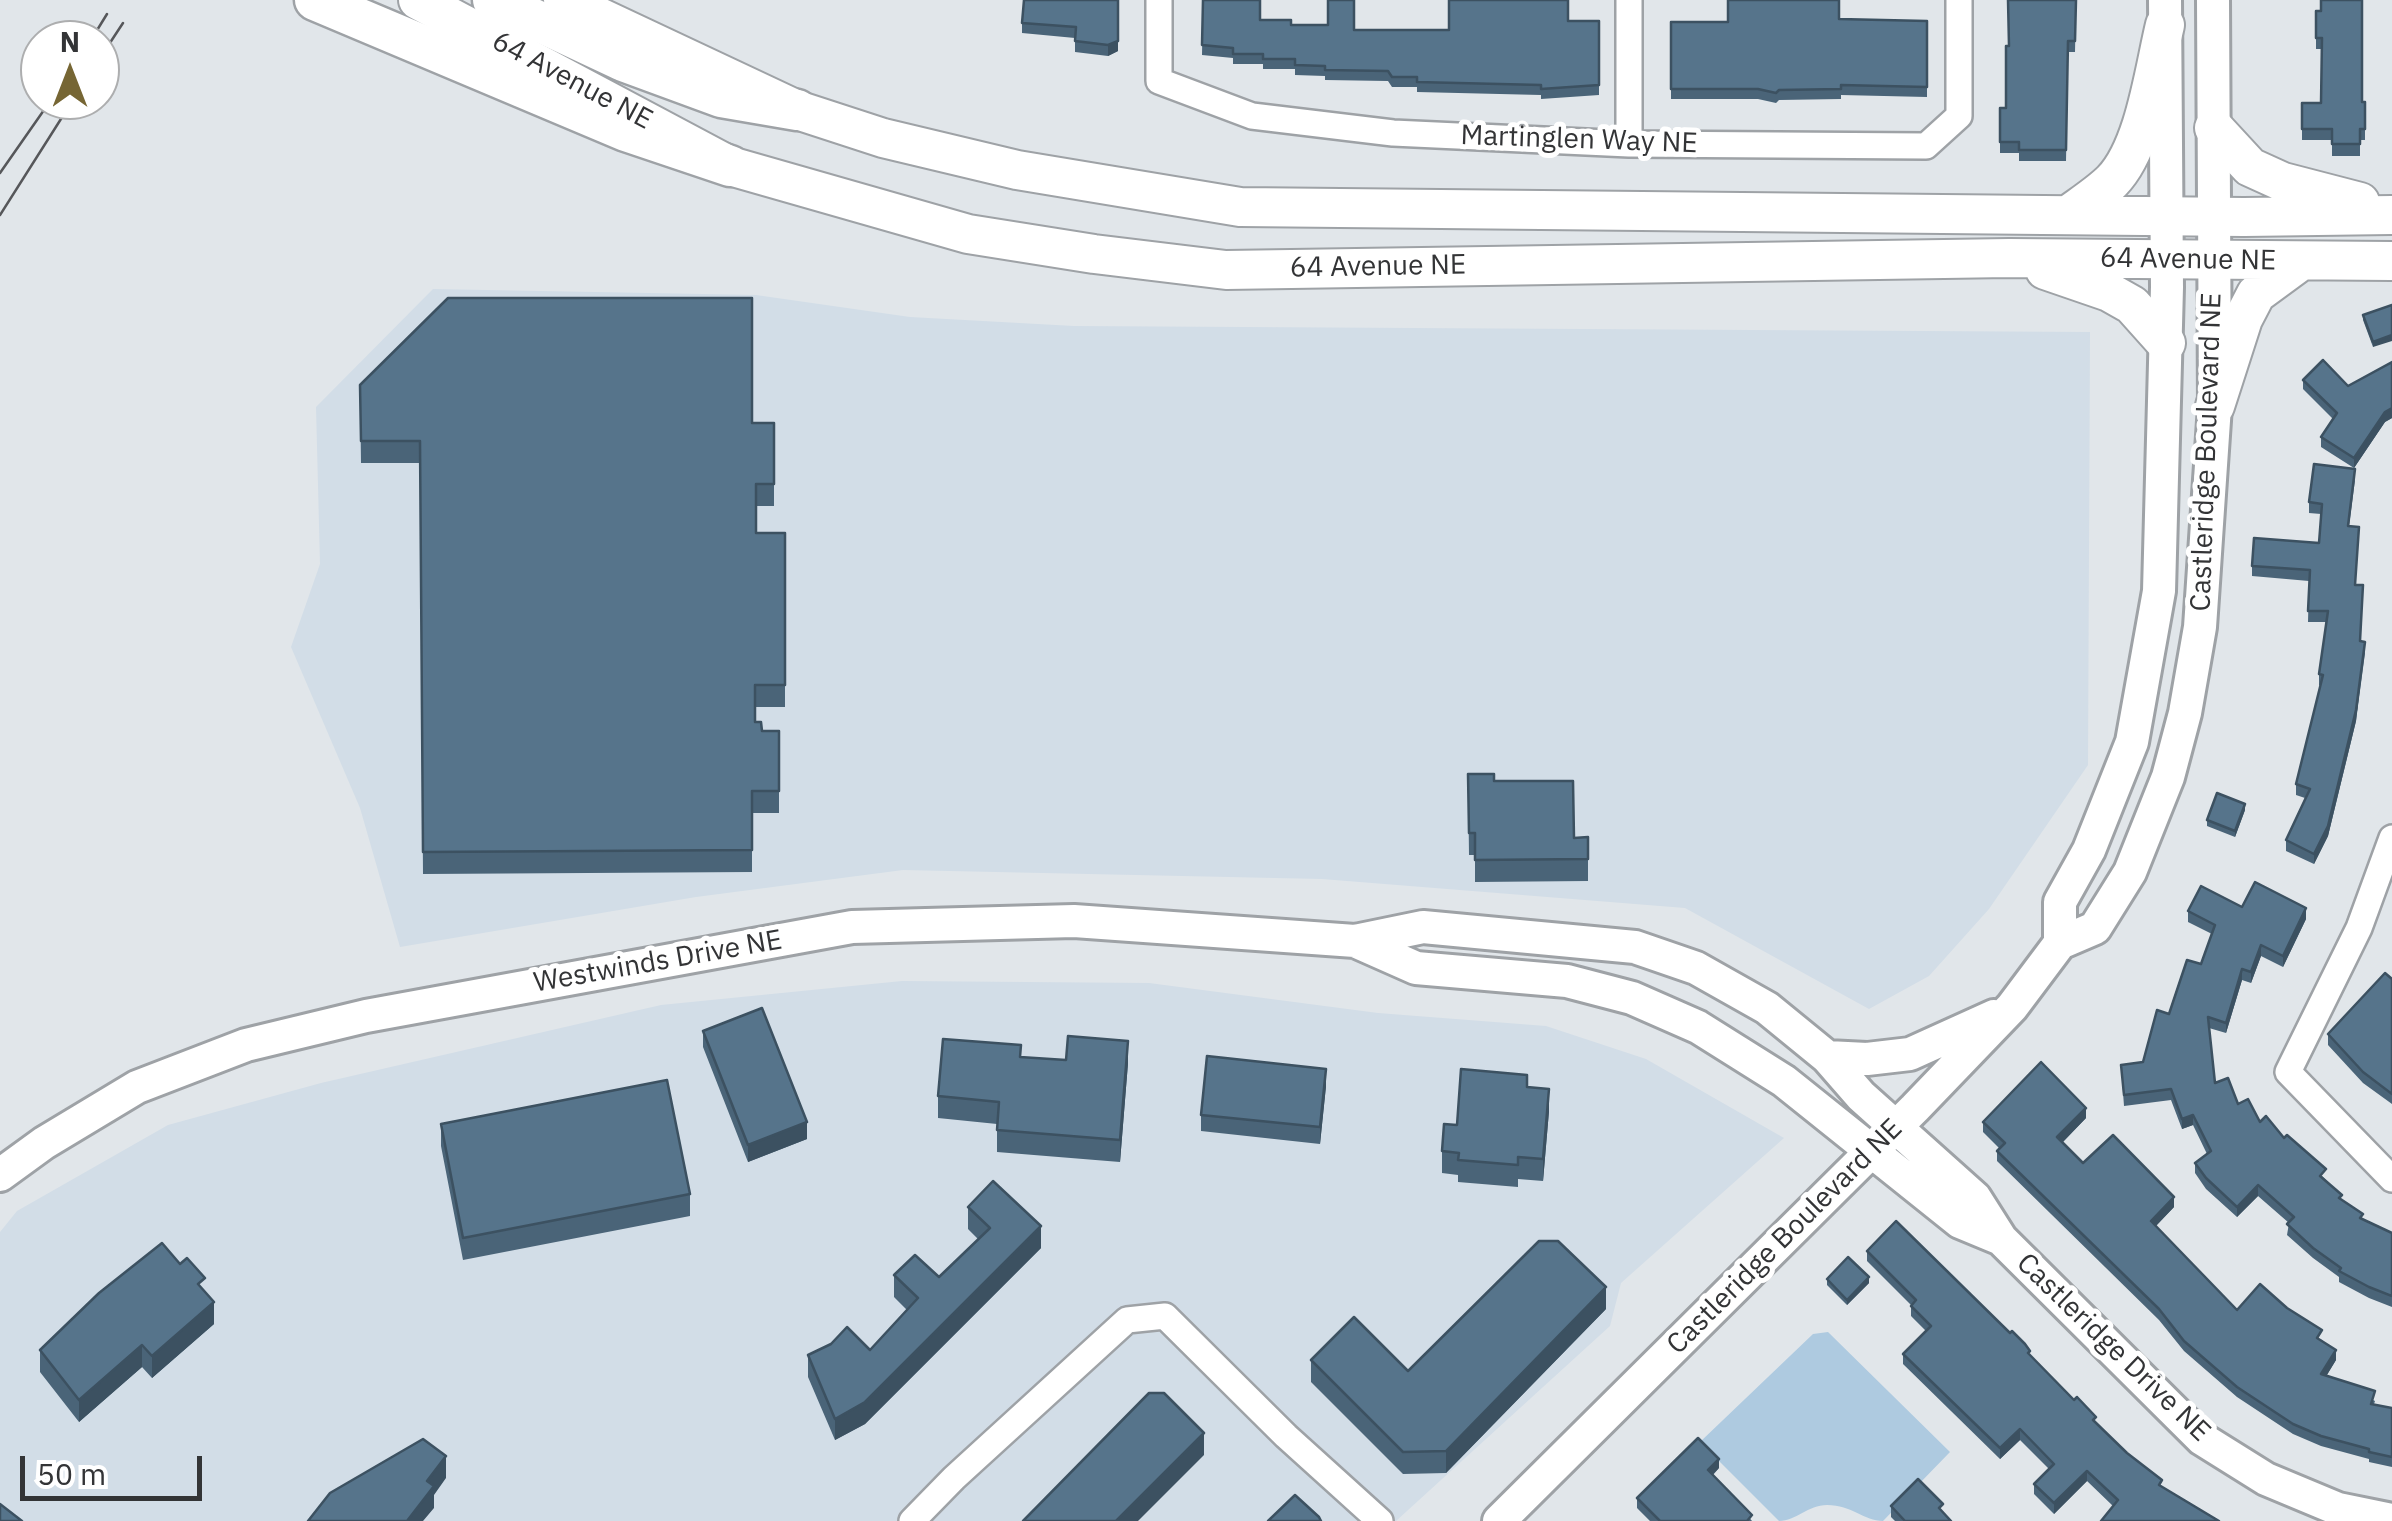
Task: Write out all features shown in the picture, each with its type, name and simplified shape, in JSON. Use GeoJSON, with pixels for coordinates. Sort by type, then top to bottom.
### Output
{"type":"FeatureCollection","features":[{"type":"Feature","properties":{"kind":"main road"},"geometry":{"type":"LineString","coordinates":[[315,0],[626,132],[730,166]]}},
{"type":"Feature","properties":{"kind":"main road","name":"64 Avenue NE"},"geometry":{"type":"LineString","coordinates":[[418,0],[730,166],[968,234],[1094,254],[1226,270],[2009,258],[2392,261]]}},
{"type":"Feature","properties":{"kind":"main road"},"geometry":{"type":"LineString","coordinates":[[493,0],[622,60],[721,98],[797,110]]}},
{"type":"Feature","properties":{"kind":"main road","name":"64 Avenue NE"},"geometry":{"type":"LineString","coordinates":[[564,0],[797,110],[882,138],[1017,170],[1240,207],[2167,216],[2392,212]]}},
{"type":"Feature","properties":{"kind":"main road"},"geometry":{"type":"LineString","coordinates":[[2068,215],[2111,182],[2123,166],[2138,134],[2165,12]]}},
{"type":"Feature","properties":{"kind":"main road"},"geometry":{"type":"LineString","coordinates":[[2214,128],[2250,168],[2283,182],[2392,212]]}},
{"type":"Feature","properties":{"kind":"main road"},"geometry":{"type":"LineString","coordinates":[[2009,258],[2109,292],[2132,305],[2166,342]]}},
{"type":"Feature","properties":{"kind":"main road"},"geometry":{"type":"LineString","coordinates":[[2215,406],[2243,320],[2256,294],[2301,261]]}},
{"type":"Feature","properties":{"kind":"street","name":"Martinglen Way NE"},"geometry":{"type":"LineString","coordinates":[[1159,0],[1159,81],[1252,116],[1393,132],[1629,144],[1926,146],[1959,116],[1960,0]]}},
{"type":"Feature","properties":{"kind":"street"},"geometry":{"type":"LineString","coordinates":[[1629,0],[1629,144]]}},
{"type":"Feature","properties":{"kind":"street","name":"Castleridge Boulevard NE"},"geometry":{"type":"LineString","coordinates":[[1499,1521],[1897,1126],[2012,1007],[2060,943],[2096,928],[2130,872],[2168,778],[2185,713],[2200,626],[2215,406],[2213,0]]}},
{"type":"Feature","properties":{"kind":"street","name":"Castleridge Boulevard NE"},"geometry":{"type":"LineString","coordinates":[[2060,943],[2060,902],[2089,850],[2132,742],[2159,591],[2167,260],[2165,12]]}},
{"type":"Feature","properties":{"kind":"street"},"geometry":{"type":"LineString","coordinates":[[2392,838],[2358,928],[2288,1072],[2392,1179]]}},
{"type":"Feature","properties":{"kind":"street","name":"Westwinds Drive NE"},"geometry":{"type":"LineString","coordinates":[[0,1175],[89,1114],[137,1087],[246,1045],[366,1016],[852,927],[1074,921],[1356,941],[1423,927],[1634,947],[1696,968],[1767,1008],[1827,1057],[1861,1096],[1897,1126]]}},
{"type":"Feature","properties":{"kind":"street","name":"Westwinds Drive NE"},"geometry":{"type":"LineString","coordinates":[[1356,941],[1416,968],[1567,981],[1632,998],[1698,1028],[1784,1081],[1870,1153]]}},
{"type":"Feature","properties":{"kind":"street"},"geometry":{"type":"LineString","coordinates":[[1827,1057],[1867,1060],[1910,1054],[2012,1007]]}},
{"type":"Feature","properties":{"kind":"street","name":"Castleridge Drive NE"},"geometry":{"type":"LineString","coordinates":[[1897,1126],[1975,1198],[2001,1240],[2202,1439],[2266,1479],[2338,1509],[2392,1520]]}},
{"type":"Feature","properties":{"kind":"street","name":"Castleridge Drive NE"},"geometry":{"type":"LineString","coordinates":[[1870,1153],[1960,1222],[2001,1240]]}},
{"type":"Feature","properties":{"kind":"street"},"geometry":{"type":"LineString","coordinates":[[912,1521],[1127,1320],[1166,1316],[1286,1436],[1380,1521]]}},
{"type":"Feature","properties":{"kind":"shaded area"},"geometry":{"type":"Polygon","coordinates":[[[433,289],[756,295],[910,317],[1074,326],[2090,332],[2088,765],[1989,909],[1929,976],[1869,1009],[1685,908],[1322,879],[903,870],[696,897],[400,947],[360,808],[291,647],[320,564],[316,407],[433,289]]]}},
{"type":"Feature","properties":{"kind":"shaded area"},"geometry":{"type":"Polygon","coordinates":[[[902,981],[1149,983],[1378,1013],[1546,1026],[1646,1059],[1784,1138],[1621,1283],[1610,1326],[1396,1521],[0,1521],[0,1232],[17,1211],[168,1125],[321,1083],[661,1005],[902,981]]]}},
{"type":"Feature","properties":{"kind":"shaded area"},"geometry":{"type":"Polygon","coordinates":[[[1828,1332],[1950,1452],[1883,1521],[1827,1505],[1779,1521],[1700,1442],[1813,1334],[1828,1332]]]}},
{"type":"Feature","properties":{"kind":"building"},"geometry":{"type":"Polygon","coordinates":[[[1024,0],[1118,0],[1118,41],[1108,45],[1075,41],[1076,27],[1022,23],[1024,0]]]}},
{"type":"Feature","properties":{"kind":"building"},"geometry":{"type":"Polygon","coordinates":[[[1203,0],[1260,0],[1260,20],[1328,25],[1328,0],[1354,0],[1354,30],[1449,30],[1449,0],[1568,0],[1568,21],[1599,21],[1599,85],[1541,89],[1541,85],[1417,82],[1417,77],[1392,77],[1388,71],[1325,70],[1325,66],[1295,65],[1295,59],[1233,54],[1233,48],[1202,45],[1203,0]]]}},
{"type":"Feature","properties":{"kind":"building"},"geometry":{"type":"Polygon","coordinates":[[[1728,0],[1839,0],[1839,19],[1927,21],[1927,87],[1841,85],[1841,89],[1776,93],[1758,89],[1671,89],[1671,22],[1728,22],[1728,0]]]}},
{"type":"Feature","properties":{"kind":"building"},"geometry":{"type":"Polygon","coordinates":[[[2008,0],[2076,0],[2075,41],[2068,41],[2066,150],[2019,150],[2019,142],[2000,142],[2000,108],[2006,108],[2008,0]]]}},
{"type":"Feature","properties":{"kind":"building"},"geometry":{"type":"Polygon","coordinates":[[[2321,0],[2362,0],[2365,129],[2360,129],[2360,144],[2332,144],[2332,129],[2302,129],[2302,103],[2321,103],[2322,38],[2316,38],[2316,11],[2321,11],[2321,0]]]}},
{"type":"Feature","properties":{"kind":"building"},"geometry":{"type":"Polygon","coordinates":[[[448,298],[752,298],[752,423],[774,423],[774,484],[756,484],[756,533],[785,533],[785,685],[755,685],[755,722],[761,722],[762,731],[779,731],[779,791],[752,791],[752,850],[423,852],[420,441],[361,441],[360,385],[448,298]]]}},
{"type":"Feature","properties":{"kind":"building"},"geometry":{"type":"Polygon","coordinates":[[[2392,305],[2392,335],[2373,342],[2363,315],[2392,305]]]}},
{"type":"Feature","properties":{"kind":"building"},"geometry":{"type":"Polygon","coordinates":[[[2323,360],[2348,386],[2392,362],[2392,408],[2385,412],[2354,458],[2321,437],[2337,413],[2303,380],[2323,360]]]}},
{"type":"Feature","properties":{"kind":"building"},"geometry":{"type":"Polygon","coordinates":[[[2314,464],[2355,469],[2348,526],[2359,527],[2355,585],[2363,585],[2360,641],[2365,642],[2356,710],[2328,826],[2314,854],[2286,840],[2310,789],[2296,784],[2323,675],[2319,674],[2328,611],[2308,611],[2310,570],[2252,566],[2254,538],[2319,543],[2322,504],[2309,502],[2314,464]]]}},
{"type":"Feature","properties":{"kind":"building"},"geometry":{"type":"Polygon","coordinates":[[[1468,774],[1494,774],[1494,781],[1573,781],[1574,838],[1588,837],[1588,859],[1475,860],[1475,833],[1469,833],[1468,774]]]}},
{"type":"Feature","properties":{"kind":"building"},"geometry":{"type":"Polygon","coordinates":[[[2217,793],[2245,804],[2235,831],[2207,820],[2217,793]]]}},
{"type":"Feature","properties":{"kind":"building"},"geometry":{"type":"Polygon","coordinates":[[[2255,882],[2306,908],[2283,956],[2261,945],[2251,972],[2242,969],[2226,1023],[2208,1017],[2215,1083],[2228,1078],[2238,1104],[2248,1099],[2260,1122],[2266,1116],[2284,1138],[2287,1135],[2326,1169],[2320,1176],[2342,1195],[2339,1198],[2363,1214],[2360,1218],[2392,1233],[2392,1296],[2339,1271],[2341,1268],[2287,1224],[2294,1217],[2258,1185],[2237,1207],[2206,1178],[2195,1163],[2211,1151],[2193,1115],[2182,1119],[2171,1089],[2124,1095],[2121,1065],[2143,1062],[2157,1010],[2169,1014],[2187,960],[2201,964],[2215,925],[2188,911],[2201,886],[2242,907],[2255,882]]]}},
{"type":"Feature","properties":{"kind":"building"},"geometry":{"type":"Polygon","coordinates":[[[2385,973],[2392,979],[2392,1094],[2363,1072],[2328,1034],[2385,973]]]}},
{"type":"Feature","properties":{"kind":"building"},"geometry":{"type":"Polygon","coordinates":[[[762,1008],[807,1122],[748,1145],[703,1031],[762,1008]]]}},
{"type":"Feature","properties":{"kind":"building"},"geometry":{"type":"Polygon","coordinates":[[[1068,1036],[1128,1041],[1120,1140],[997,1130],[999,1102],[938,1096],[943,1039],[1021,1045],[1020,1057],[1066,1060],[1068,1036]]]}},
{"type":"Feature","properties":{"kind":"building"},"geometry":{"type":"Polygon","coordinates":[[[1207,1056],[1326,1069],[1320,1127],[1201,1115],[1207,1056]]]}},
{"type":"Feature","properties":{"kind":"building"},"geometry":{"type":"Polygon","coordinates":[[[2041,1062],[2086,1108],[2057,1137],[2083,1163],[2113,1135],[2174,1197],[2151,1221],[2237,1310],[2260,1284],[2287,1308],[2322,1330],[2317,1338],[2336,1350],[2321,1374],[2375,1391],[2371,1404],[2392,1408],[2392,1457],[2293,1424],[2237,1387],[2184,1341],[2159,1309],[1997,1151],[2005,1143],[1983,1122],[2041,1062]]]}},
{"type":"Feature","properties":{"kind":"building"},"geometry":{"type":"Polygon","coordinates":[[[1461,1069],[1527,1075],[1527,1087],[1549,1089],[1543,1159],[1518,1157],[1518,1165],[1458,1160],[1459,1153],[1442,1151],[1444,1124],[1457,1125],[1461,1069]]]}},
{"type":"Feature","properties":{"kind":"building"},"geometry":{"type":"Polygon","coordinates":[[[667,1080],[690,1194],[463,1238],[441,1124],[667,1080]]]}},
{"type":"Feature","properties":{"kind":"building"},"geometry":{"type":"Polygon","coordinates":[[[993,1181],[1041,1226],[865,1402],[835,1419],[808,1355],[831,1344],[847,1327],[870,1350],[918,1298],[894,1275],[915,1255],[939,1277],[990,1228],[968,1207],[993,1181]]]}},
{"type":"Feature","properties":{"kind":"building"},"geometry":{"type":"Polygon","coordinates":[[[1896,1221],[2025,1344],[2028,1353],[2096,1417],[2093,1420],[2162,1480],[2159,1485],[2219,1521],[2101,1521],[2118,1500],[2087,1471],[2054,1503],[2034,1484],[2054,1464],[2020,1429],[2000,1448],[1903,1354],[1931,1326],[1911,1306],[1916,1300],[1867,1251],[1896,1221]]]}},
{"type":"Feature","properties":{"kind":"building"},"geometry":{"type":"Polygon","coordinates":[[[1539,1241],[1558,1241],[1606,1287],[1446,1451],[1403,1452],[1311,1360],[1354,1317],[1408,1371],[1539,1241]]]}},
{"type":"Feature","properties":{"kind":"building"},"geometry":{"type":"Polygon","coordinates":[[[162,1243],[180,1264],[187,1258],[205,1278],[198,1284],[214,1302],[152,1356],[142,1345],[79,1400],[40,1350],[99,1293],[162,1243]]]}},
{"type":"Feature","properties":{"kind":"building"},"geometry":{"type":"Polygon","coordinates":[[[1848,1257],[1869,1277],[1847,1300],[1827,1279],[1848,1257]]]}},
{"type":"Feature","properties":{"kind":"building"},"geometry":{"type":"Polygon","coordinates":[[[1149,1393],[1164,1393],[1204,1433],[1116,1521],[1023,1521],[1149,1393]]]}},
{"type":"Feature","properties":{"kind":"building"},"geometry":{"type":"Polygon","coordinates":[[[1698,1438],[1719,1459],[1708,1470],[1752,1515],[1747,1521],[1660,1521],[1637,1498],[1698,1438]]]}},
{"type":"Feature","properties":{"kind":"building"},"geometry":{"type":"Polygon","coordinates":[[[423,1439],[446,1456],[427,1481],[434,1486],[407,1521],[308,1521],[330,1493],[423,1439]]]}},
{"type":"Feature","properties":{"kind":"building"},"geometry":{"type":"Polygon","coordinates":[[[1918,1479],[1943,1504],[1939,1508],[1951,1521],[1905,1521],[1891,1506],[1918,1479]]]}},
{"type":"Feature","properties":{"kind":"building"},"geometry":{"type":"Polygon","coordinates":[[[1295,1495],[1321,1521],[1268,1521],[1295,1495]]]}},
{"type":"Feature","properties":{"kind":"building"},"geometry":{"type":"Polygon","coordinates":[[[0,1504],[22,1521],[0,1521],[0,1504]]]}},
{"type":"Feature","properties":{"kind":"tram line"},"geometry":{"type":"LineString","coordinates":[[103,20],[107,14]]}},
{"type":"Feature","properties":{"kind":"tram line"},"geometry":{"type":"LineString","coordinates":[[120,28],[123,23]]}},
{"type":"Feature","properties":{"kind":"tram line"},"geometry":{"type":"LineString","coordinates":[[0,173],[37,120]]}},
{"type":"Feature","properties":{"kind":"tram line"},"geometry":{"type":"LineString","coordinates":[[0,215],[60,120]]}}]}
